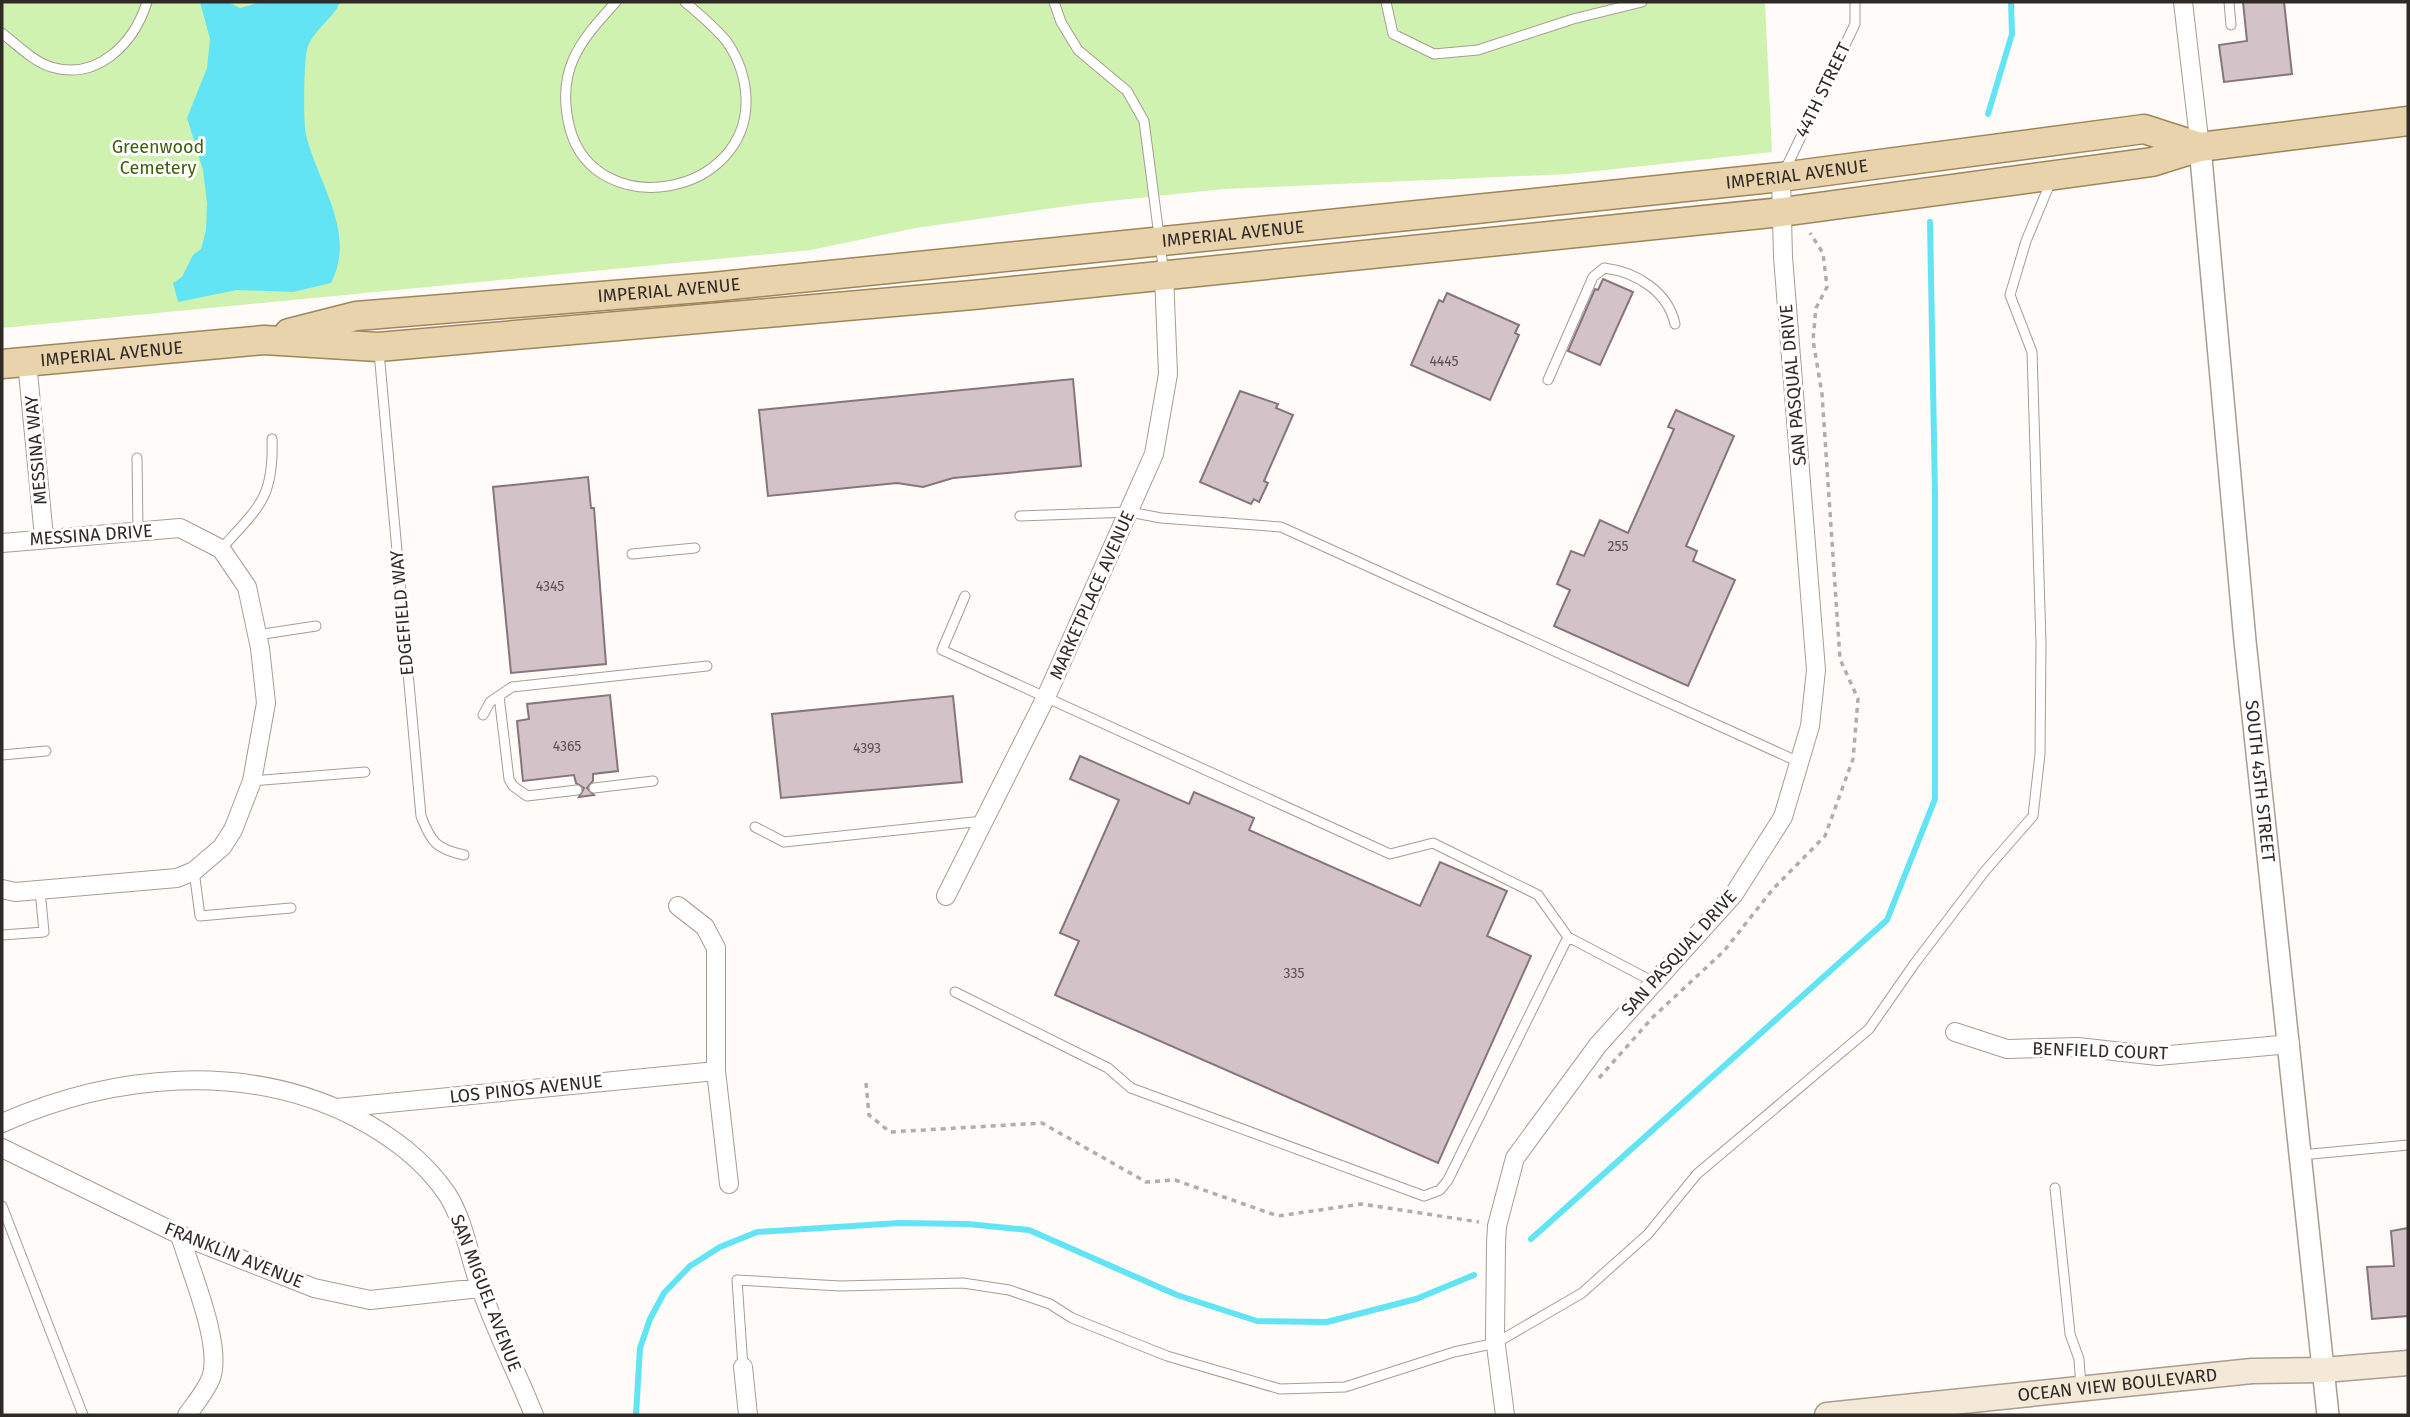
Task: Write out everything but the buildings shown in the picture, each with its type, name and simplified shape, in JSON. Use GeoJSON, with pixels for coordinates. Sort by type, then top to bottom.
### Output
{"type":"FeatureCollection","features":[{"type":"Feature","properties":{"kind":"main road","name":"IMPERIAL AVENUE"},"geometry":{"type":"LineString","coordinates":[[15,363],[264,340],[378,347],[973,295],[1782,212],[2165,160],[2200,148],[2408,121]]}},
{"type":"Feature","properties":{"kind":"main road","name":"IMPERIAL AVENUE"},"geometry":{"type":"LineString","coordinates":[[264,340],[356,316],[712,287],[1782,177],[2144,129],[2200,148]]}},
{"type":"Feature","properties":{"kind":"main road"},"geometry":{"type":"LineString","coordinates":[[378,347],[379,336],[386,331],[497,317],[526,303]]}},
{"type":"Feature","properties":{"kind":"main road","name":"OCEAN VIEW BOULEVARD"},"geometry":{"type":"LineString","coordinates":[[1827,1415],[2002,1406],[2081,1389],[2252,1371],[2324,1370],[2408,1363]]}},
{"type":"Feature","properties":{"kind":"street"},"geometry":{"type":"LineString","coordinates":[[2183,2],[2200,148]]}},
{"type":"Feature","properties":{"kind":"street","name":"SOUTH 45TH STREET"},"geometry":{"type":"LineString","coordinates":[[2200,148],[2245,641],[2328,1415]]}},
{"type":"Feature","properties":{"kind":"street","name":"SAN PASQUAL DRIVE"},"geometry":{"type":"LineString","coordinates":[[1505,1415],[1496,1343],[1497,1226],[1515,1158],[1598,1045],[1652,981],[1695,939],[1734,894],[1783,817],[1810,726],[1816,670],[1783,257],[1782,177]]}},
{"type":"Feature","properties":{"kind":"street","name":"MARKETPLACE AVENUE"},"geometry":{"type":"LineString","coordinates":[[946,896],[1046,697],[1154,454],[1168,374],[1164,275]]}},
{"type":"Feature","properties":{"kind":"street","name":"MESSINA WAY"},"geometry":{"type":"LineString","coordinates":[[15,363],[44,537]]}},
{"type":"Feature","properties":{"kind":"street","name":"MESSINA DRIVE"},"geometry":{"type":"LineString","coordinates":[[2,542],[180,528],[221,549]]}},
{"type":"Feature","properties":{"kind":"street"},"geometry":{"type":"LineString","coordinates":[[8,891],[177,878],[194,871],[222,847],[233,831],[252,781],[266,703],[257,635],[247,587],[221,549]]}},
{"type":"Feature","properties":{"kind":"street"},"geometry":{"type":"LineString","coordinates":[[678,906],[705,927],[716,948],[716,1071],[729,1184]]}},
{"type":"Feature","properties":{"kind":"street","name":"BENFIELD COURT"},"geometry":{"type":"LineString","coordinates":[[1955,1032],[2007,1049],[2078,1046],[2158,1056],[2290,1044]]}},
{"type":"Feature","properties":{"kind":"street","name":"LOS PINOS AVENUE"},"geometry":{"type":"LineString","coordinates":[[337,1108],[716,1071]]}},
{"type":"Feature","properties":{"kind":"street","name":"SAN MIGUEL AVENUE"},"geometry":{"type":"LineString","coordinates":[[2,1123],[46,1104],[86,1093],[177,1081],[227,1081],[282,1088],[337,1108],[388,1134],[412,1153],[446,1194],[457,1214],[481,1288],[534,1415]]}},
{"type":"Feature","properties":{"kind":"street","name":"FRANKLIN AVENUE"},"geometry":{"type":"LineString","coordinates":[[2,1148],[180,1234],[314,1287],[370,1300],[481,1288]]}},
{"type":"Feature","properties":{"kind":"street"},"geometry":{"type":"LineString","coordinates":[[180,1234],[203,1312],[211,1326],[215,1363],[210,1380],[187,1415]]}},
{"type":"Feature","properties":{"kind":"street"},"geometry":{"type":"LineString","coordinates":[[743,1367],[748,1415]]}},
{"type":"Feature","properties":{"kind":"lane"},"geometry":{"type":"LineString","coordinates":[[2,33],[48,67],[69,70],[95,66],[115,54],[133,34],[147,2]]}},
{"type":"Feature","properties":{"kind":"lane"},"geometry":{"type":"LineString","coordinates":[[616,2],[586,35],[572,60],[566,74],[566,114],[581,155],[615,180],[651,187],[674,186],[710,171],[734,145],[746,108],[745,85],[738,61],[727,43],[685,2]]}},
{"type":"Feature","properties":{"kind":"lane"},"geometry":{"type":"LineString","coordinates":[[1054,2],[1061,22],[1078,50],[1128,91],[1143,121],[1164,275]]}},
{"type":"Feature","properties":{"kind":"lane"},"geometry":{"type":"LineString","coordinates":[[1385,2],[1393,34],[1434,54],[1478,50],[1573,19],[1642,2]]}},
{"type":"Feature","properties":{"kind":"lane","name":"44TH STREET"},"geometry":{"type":"LineString","coordinates":[[1782,177],[1854,24],[1855,2]]}},
{"type":"Feature","properties":{"kind":"lane"},"geometry":{"type":"LineString","coordinates":[[2229,2],[2231,25]]}},
{"type":"Feature","properties":{"kind":"lane"},"geometry":{"type":"LineString","coordinates":[[743,1367],[737,1280],[840,1286],[963,1283],[1009,1290],[1050,1304],[1072,1318],[1167,1356],[1280,1390],[1345,1387],[1454,1352],[1496,1343],[1582,1293],[1648,1234],[1697,1174],[1869,1029],[1914,963],[1985,871],[2033,816],[2040,754],[2041,643],[2032,352],[2010,295],[2026,241],[2053,176]]}},
{"type":"Feature","properties":{"kind":"lane"},"geometry":{"type":"LineString","coordinates":[[1548,380],[1593,277],[1604,268],[1619,270],[1658,291],[1671,305],[1675,324]]}},
{"type":"Feature","properties":{"kind":"lane","name":"EDGEFIELD WAY"},"geometry":{"type":"LineString","coordinates":[[378,347],[421,816],[429,838],[445,851],[464,855]]}},
{"type":"Feature","properties":{"kind":"lane"},"geometry":{"type":"LineString","coordinates":[[221,549],[260,506],[268,490],[273,470],[272,439]]}},
{"type":"Feature","properties":{"kind":"lane"},"geometry":{"type":"LineString","coordinates":[[137,458],[138,531]]}},
{"type":"Feature","properties":{"kind":"lane"},"geometry":{"type":"LineString","coordinates":[[1020,516],[1130,512],[1161,518],[1281,527],[1799,762]]}},
{"type":"Feature","properties":{"kind":"lane"},"geometry":{"type":"LineString","coordinates":[[632,554],[695,548]]}},
{"type":"Feature","properties":{"kind":"lane"},"geometry":{"type":"LineString","coordinates":[[965,596],[942,650],[1390,854],[1433,843],[1538,895],[1567,937],[1652,981]]}},
{"type":"Feature","properties":{"kind":"lane"},"geometry":{"type":"LineString","coordinates":[[257,635],[316,626]]}},
{"type":"Feature","properties":{"kind":"lane"},"geometry":{"type":"LineString","coordinates":[[483,715],[499,696],[512,687],[707,666]]}},
{"type":"Feature","properties":{"kind":"lane"},"geometry":{"type":"LineString","coordinates":[[499,696],[509,779],[513,786],[527,796],[577,790]]}},
{"type":"Feature","properties":{"kind":"lane"},"geometry":{"type":"LineString","coordinates":[[2,755],[46,751]]}},
{"type":"Feature","properties":{"kind":"lane"},"geometry":{"type":"LineString","coordinates":[[252,781],[365,772]]}},
{"type":"Feature","properties":{"kind":"lane"},"geometry":{"type":"LineString","coordinates":[[594,788],[653,781]]}},
{"type":"Feature","properties":{"kind":"lane"},"geometry":{"type":"LineString","coordinates":[[755,827],[784,842],[983,821]]}},
{"type":"Feature","properties":{"kind":"lane"},"geometry":{"type":"LineString","coordinates":[[194,871],[200,916],[291,908]]}},
{"type":"Feature","properties":{"kind":"lane"},"geometry":{"type":"LineString","coordinates":[[2,935],[44,932],[40,890]]}},
{"type":"Feature","properties":{"kind":"lane"},"geometry":{"type":"LineString","coordinates":[[955,992],[1108,1068],[1131,1088],[1424,1196],[1440,1190],[1448,1180],[1567,937]]}},
{"type":"Feature","properties":{"kind":"lane"},"geometry":{"type":"LineString","coordinates":[[2301,1155],[2408,1144]]}},
{"type":"Feature","properties":{"kind":"lane"},"geometry":{"type":"LineString","coordinates":[[2055,1188],[2070,1334],[2079,1359],[2081,1389]]}},
{"type":"Feature","properties":{"kind":"lane"},"geometry":{"type":"LineString","coordinates":[[2,1206],[83,1415]]}},
{"type":"Feature","properties":{"kind":"green space","name":"Greenwood Cemetery"},"geometry":{"type":"Polygon","coordinates":[[[2,2],[1765,2],[1772,152],[1569,174],[1224,189],[1081,204],[916,228],[811,250],[2,328],[2,2]]]}},
{"type":"Feature","properties":{"kind":"water"},"geometry":{"type":"Polygon","coordinates":[[[200,2],[228,2],[240,8],[261,2],[340,2],[310,43],[306,56],[305,79],[306,135],[338,227],[338,264],[331,283],[293,292],[237,290],[178,302],[173,283],[182,277],[193,255],[201,249],[206,230],[207,203],[203,170],[187,118],[207,68],[210,39],[200,2]]]}},
{"type":"Feature","properties":{"kind":"waterway"},"geometry":{"type":"LineString","coordinates":[[1988,114],[2012,34],[2011,2]]}},
{"type":"Feature","properties":{"kind":"waterway"},"geometry":{"type":"LineString","coordinates":[[1531,1239],[1887,920],[1935,799],[1935,494],[1930,222]]}},
{"type":"Feature","properties":{"kind":"waterway"},"geometry":{"type":"LineString","coordinates":[[636,1415],[640,1348],[650,1319],[664,1293],[690,1266],[720,1247],[757,1232],[899,1223],[968,1224],[1029,1230],[1177,1295],[1257,1321],[1327,1322],[1416,1299],[1474,1275]]}}]}
